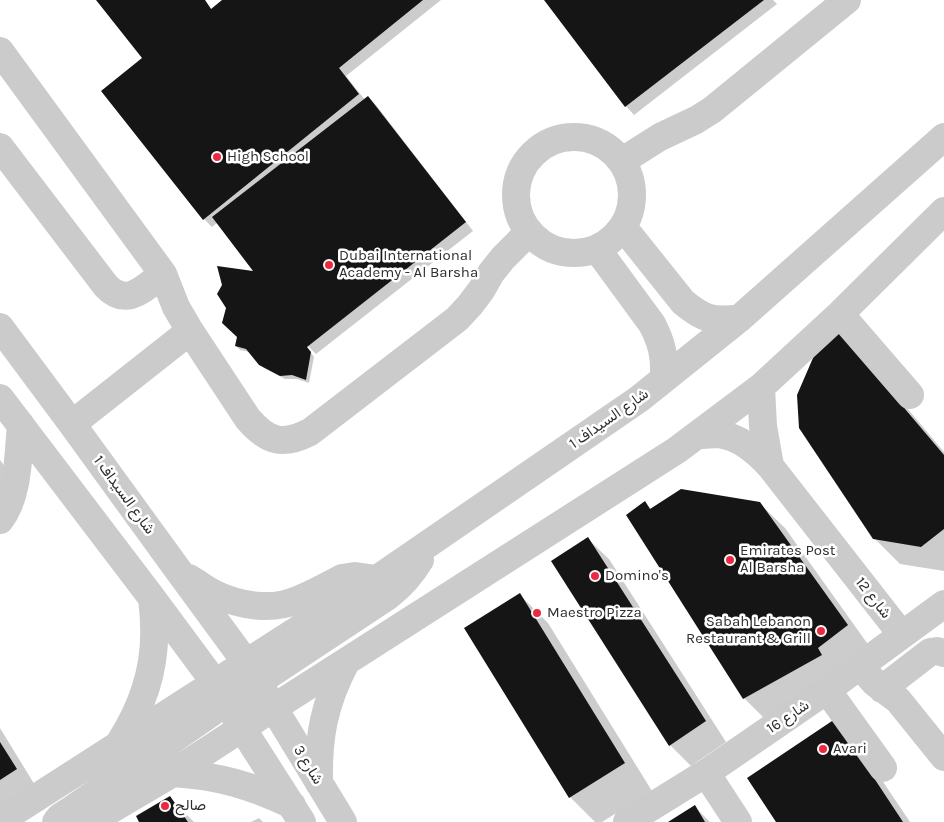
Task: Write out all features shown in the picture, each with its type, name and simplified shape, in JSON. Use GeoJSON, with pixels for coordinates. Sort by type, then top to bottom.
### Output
{"type":"FeatureCollection","features":[{"type":"Feature","properties":{"kind":"street"},"geometry":{"type":"LineString","coordinates":[[622,161],[660,137],[696,120],[712,110],[847,0]]}},
{"type":"Feature","properties":{"kind":"street"},"geometry":{"type":"LineString","coordinates":[[0,53],[163,274],[176,307],[190,331],[248,419],[257,430],[269,438],[283,440],[297,438],[310,432],[457,319],[470,305],[503,258],[529,232]]}},
{"type":"Feature","properties":{"kind":"street"},"geometry":{"type":"LineString","coordinates":[[574,137],[592,139],[609,148],[622,161],[630,177],[633,194],[631,211],[623,227],[612,240],[597,250],[579,254],[560,252],[542,244],[529,232],[520,216],[516,197],[518,179],[527,162],[540,148],[556,140],[574,137]]}},
{"type":"Feature","properties":{"kind":"street","name":"شارع السيداف 1"},"geometry":{"type":"LineString","coordinates":[[0,821],[117,747],[252,673],[377,580],[639,399],[740,318],[944,137]]}},
{"type":"Feature","properties":{"kind":"street"},"geometry":{"type":"LineString","coordinates":[[0,147],[112,292],[120,296],[136,294],[163,274]]}},
{"type":"Feature","properties":{"kind":"street"},"geometry":{"type":"LineString","coordinates":[[90,822],[173,773],[698,435],[761,387],[840,314],[944,211]]}},
{"type":"Feature","properties":{"kind":"street"},"geometry":{"type":"LineString","coordinates":[[623,227],[683,302],[695,312],[709,318],[725,320],[740,318]]}},
{"type":"Feature","properties":{"kind":"street"},"geometry":{"type":"LineString","coordinates":[[597,250],[659,336],[665,364],[664,378]]}},
{"type":"Feature","properties":{"kind":"street"},"geometry":{"type":"LineString","coordinates":[[840,314],[910,395]]}},
{"type":"Feature","properties":{"kind":"street","name":"شارع السيداف 1"},"geometry":{"type":"LineString","coordinates":[[0,327],[252,673],[273,708]]}},
{"type":"Feature","properties":{"kind":"street"},"geometry":{"type":"LineString","coordinates":[[72,424],[190,331]]}},
{"type":"Feature","properties":{"kind":"street","name":"شارع 12"},"geometry":{"type":"LineString","coordinates":[[761,387],[763,426],[770,466]]}},
{"type":"Feature","properties":{"kind":"street"},"geometry":{"type":"LineString","coordinates":[[0,398],[220,691],[297,814]]}},
{"type":"Feature","properties":{"kind":"street"},"geometry":{"type":"LineString","coordinates":[[0,520],[12,495],[21,425]]}},
{"type":"Feature","properties":{"kind":"street","name":"شارع 12"},"geometry":{"type":"LineString","coordinates":[[698,435],[719,434],[738,440],[756,451],[770,466],[902,635]]}},
{"type":"Feature","properties":{"kind":"street"},"geometry":{"type":"LineString","coordinates":[[242,728],[242,707],[251,689],[252,673],[388,596],[412,574],[426,546]]}},
{"type":"Feature","properties":{"kind":"street"},"geometry":{"type":"LineString","coordinates":[[178,570],[214,594],[233,602],[254,606],[275,606],[296,601],[349,576],[377,580]]}},
{"type":"Feature","properties":{"kind":"street"},"geometry":{"type":"LineString","coordinates":[[117,747],[141,703],[149,679],[154,625],[152,598]]}},
{"type":"Feature","properties":{"kind":"street","name":"شارع 16"},"geometry":{"type":"LineString","coordinates":[[627,822],[699,777],[828,690],[944,604]]}},
{"type":"Feature","properties":{"kind":"street"},"geometry":{"type":"LineString","coordinates":[[882,689],[930,652],[944,653]]}},
{"type":"Feature","properties":{"kind":"street"},"geometry":{"type":"LineString","coordinates":[[319,783],[320,741],[323,720],[336,680],[346,662]]}},
{"type":"Feature","properties":{"kind":"street"},"geometry":{"type":"LineString","coordinates":[[860,666],[882,689],[898,700],[944,757]]}},
{"type":"Feature","properties":{"kind":"street"},"geometry":{"type":"LineString","coordinates":[[828,690],[883,768]]}},
{"type":"Feature","properties":{"kind":"street"},"geometry":{"type":"LineString","coordinates":[[56,822],[60,817],[211,713],[220,691]]}},
{"type":"Feature","properties":{"kind":"street","name":"شارع 3"},"geometry":{"type":"LineString","coordinates":[[273,708],[343,822]]}},
{"type":"Feature","properties":{"kind":"street"},"geometry":{"type":"LineString","coordinates":[[173,773],[212,777],[252,787],[297,814]]}},
{"type":"Feature","properties":{"kind":"street"},"geometry":{"type":"LineString","coordinates":[[699,777],[718,822]]}},
{"type":"Feature","properties":{"kind":"street"},"geometry":{"type":"LineString","coordinates":[[699,777],[738,822]]}},
{"type":"Feature","properties":{"kind":"building","name":"High School"},"geometry":{"type":"Polygon","coordinates":[[[96,0],[205,0],[211,9],[222,0],[423,0],[339,68],[359,94],[203,220],[101,91],[142,58],[96,0]]]}},
{"type":"Feature","properties":{"kind":"building"},"geometry":{"type":"Polygon","coordinates":[[[544,0],[764,0],[625,107],[544,0]]]}},
{"type":"Feature","properties":{"kind":"building"},"geometry":{"type":"Polygon","coordinates":[[[368,96],[466,222],[307,347],[311,352],[306,380],[292,375],[280,376],[259,365],[246,349],[235,346],[237,337],[222,323],[226,308],[217,294],[222,285],[217,266],[253,271],[212,217],[368,96]]]}},
{"type":"Feature","properties":{"kind":"building"},"geometry":{"type":"Polygon","coordinates":[[[839,331],[944,455],[944,529],[921,547],[873,539],[799,428],[797,395],[816,351],[839,331]]]}},
{"type":"Feature","properties":{"kind":"building"},"geometry":{"type":"Polygon","coordinates":[[[681,489],[760,502],[848,625],[818,648],[822,655],[743,699],[626,515],[645,501],[650,509],[681,489]]]}},
{"type":"Feature","properties":{"kind":"building"},"geometry":{"type":"Polygon","coordinates":[[[588,537],[706,721],[669,746],[551,561],[588,537]]]}},
{"type":"Feature","properties":{"kind":"building"},"geometry":{"type":"Polygon","coordinates":[[[520,593],[625,763],[569,798],[464,628],[520,593]]]}},
{"type":"Feature","properties":{"kind":"building","name":"Avari"},"geometry":{"type":"Polygon","coordinates":[[[835,719],[903,822],[776,822],[747,778],[835,719]]]}},
{"type":"Feature","properties":{"kind":"building"},"geometry":{"type":"Polygon","coordinates":[[[0,742],[17,769],[0,780],[0,742]]]}},
{"type":"Feature","properties":{"kind":"building","name":"صالح"},"geometry":{"type":"Polygon","coordinates":[[[170,796],[188,822],[139,822],[136,816],[170,796]]]}},
{"type":"Feature","properties":{"kind":"building"},"geometry":{"type":"Polygon","coordinates":[[[695,805],[705,822],[668,822],[695,805]]]}},
{"type":"Feature","properties":{"kind":"place","name":"High School"},"geometry":{"type":"Point","coordinates":[217,157]}},
{"type":"Feature","properties":{"kind":"place","name":"Dubai International Academy - Al Barsha"},"geometry":{"type":"Point","coordinates":[329,265]}},
{"type":"Feature","properties":{"kind":"place","name":"Emirates Post Al Barsha"},"geometry":{"type":"Point","coordinates":[730,560]}},
{"type":"Feature","properties":{"kind":"place","name":"Domino's"},"geometry":{"type":"Point","coordinates":[595,576]}},
{"type":"Feature","properties":{"kind":"place","name":"Maestro Pizza"},"geometry":{"type":"Point","coordinates":[537,613]}},
{"type":"Feature","properties":{"kind":"place","name":"Sabah Lebanon Restaurant & Grill"},"geometry":{"type":"Point","coordinates":[821,631]}},
{"type":"Feature","properties":{"kind":"place","name":"Avari"},"geometry":{"type":"Point","coordinates":[823,749]}},
{"type":"Feature","properties":{"kind":"place","name":"صالح"},"geometry":{"type":"Point","coordinates":[165,806]}}]}
